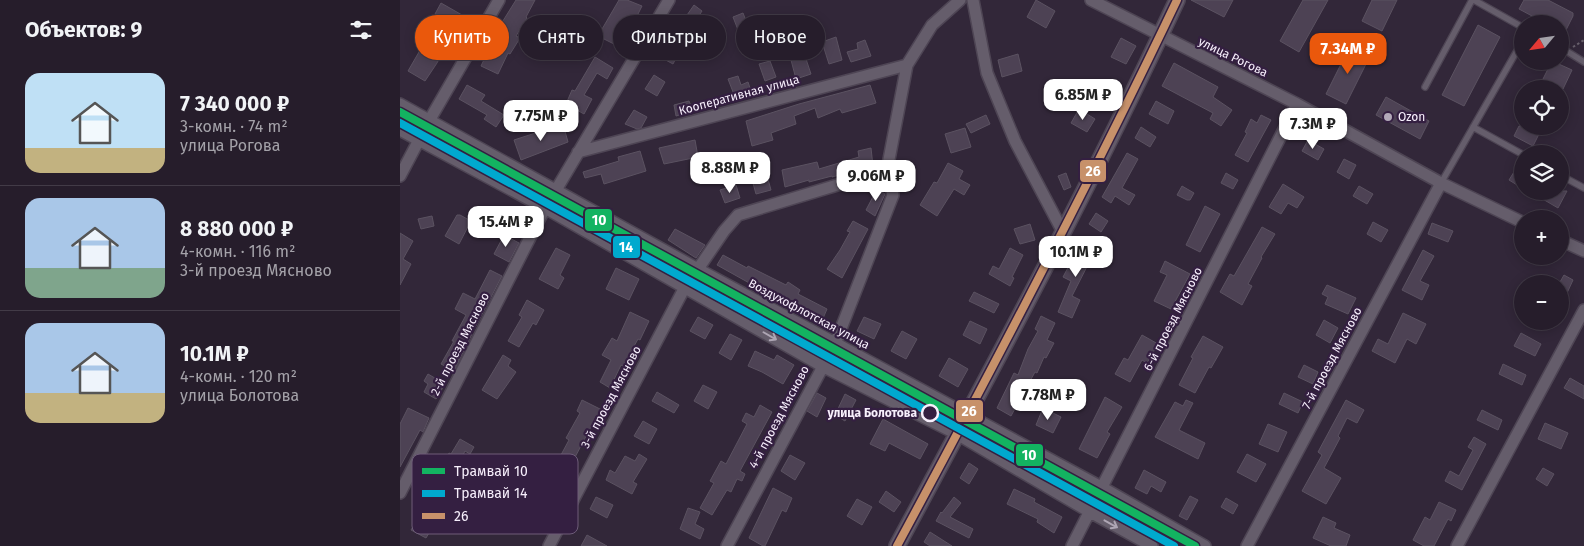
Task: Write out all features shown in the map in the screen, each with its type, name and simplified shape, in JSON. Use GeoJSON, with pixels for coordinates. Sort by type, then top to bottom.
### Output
{"type":"FeatureCollection","features":[{"type":"Feature","properties":{"kind":"street"},"geometry":{"type":"LineString","coordinates":[[400,176],[429,120],[499,0]]}},
{"type":"Feature","properties":{"kind":"street"},"geometry":{"type":"LineString","coordinates":[[556,190],[669,0]]}},
{"type":"Feature","properties":{"kind":"street","name":"4-й проезд Мясново"},"geometry":{"type":"LineString","coordinates":[[727,546],[835,344],[894,195],[887,170],[907,65],[932,25],[960,0]]}},
{"type":"Feature","properties":{"kind":"street"},"geometry":{"type":"LineString","coordinates":[[973,0],[987,73],[1015,141],[1063,232]]}},
{"type":"Feature","properties":{"kind":"street","name":"улица Рогова"},"geometry":{"type":"LineString","coordinates":[[1091,0],[1297,104],[1441,182],[1514,218]]}},
{"type":"Feature","properties":{"kind":"street"},"geometry":{"type":"LineString","coordinates":[[897,546],[968,415],[1063,232],[1178,0]]}},
{"type":"Feature","properties":{"kind":"street","name":"Кооперативная улица"},"geometry":{"type":"LineString","coordinates":[[578,152],[907,65]]}},
{"type":"Feature","properties":{"kind":"street","name":"Воздухофлотская улица"},"geometry":{"type":"LineString","coordinates":[[400,104],[698,270],[1103,488],[1205,546]]}},
{"type":"Feature","properties":{"kind":"street","name":"6-й проезд Мясново"},"geometry":{"type":"LineString","coordinates":[[1072,546],[1297,104]]}},
{"type":"Feature","properties":{"kind":"street"},"geometry":{"type":"LineString","coordinates":[[400,130],[545,208],[822,366],[957,434],[1152,546]]}},
{"type":"Feature","properties":{"kind":"street"},"geometry":{"type":"LineString","coordinates":[[698,270],[724,231],[738,215],[887,170]]}},
{"type":"Feature","properties":{"kind":"street","name":"7-й проезд Мясново"},"geometry":{"type":"LineString","coordinates":[[1247,546],[1441,182]]}},
{"type":"Feature","properties":{"kind":"street","name":"2-й проезд Мясново"},"geometry":{"type":"LineString","coordinates":[[419,454],[545,208]]}},
{"type":"Feature","properties":{"kind":"street"},"geometry":{"type":"LineString","coordinates":[[1569,244],[1584,251]]}},
{"type":"Feature","properties":{"kind":"street","name":"3-й проезд Мясново"},"geometry":{"type":"LineString","coordinates":[[578,491],[685,287]]}},
{"type":"Feature","properties":{"kind":"street"},"geometry":{"type":"LineString","coordinates":[[1457,546],[1584,310]]}},
{"type":"Feature","properties":{"kind":"street","name":"2-й проезд Мясново"},"geometry":{"type":"LineString","coordinates":[[400,492],[412,468]]}},
{"type":"Feature","properties":{"kind":"street","name":"3-й проезд Мясново"},"geometry":{"type":"LineString","coordinates":[[549,546],[555,534]]}},
{"type":"Feature","properties":{"kind":"lane"},"geometry":{"type":"LineString","coordinates":[[1425,87],[1473,0],[1514,23]]}},
{"type":"Feature","properties":{"kind":"lane"},"geometry":{"type":"LineString","coordinates":[[1569,51],[1584,62]]}},
{"type":"Feature","properties":{"kind":"lane"},"geometry":{"type":"LineString","coordinates":[[1441,182],[1514,56]]}},
{"type":"Feature","properties":{"kind":"lane"},"geometry":{"type":"LineString","coordinates":[[1473,127],[1514,150]]}},
{"type":"Feature","properties":{"kind":"lane"},"geometry":{"type":"LineString","coordinates":[[1569,180],[1582,187],[1584,178]]}},
{"type":"Feature","properties":{"kind":"path"},"geometry":{"type":"LineString","coordinates":[[1569,49],[1584,40]]}},
{"type":"Feature","properties":{"kind":"building"},"geometry":{"type":"Polygon","coordinates":[[[516,0],[535,0],[527,15],[519,15],[519,31],[516,36],[519,40],[510,54],[509,15],[507,15],[516,0]]]}},
{"type":"Feature","properties":{"kind":"building"},"geometry":{"type":"Polygon","coordinates":[[[619,0],[627,0],[642,6],[638,15],[613,15],[613,44],[603,38],[603,27],[619,0]]]}},
{"type":"Feature","properties":{"kind":"building"},"geometry":{"type":"Polygon","coordinates":[[[1036,0],[1055,11],[1046,28],[1027,17],[1036,0]]]}},
{"type":"Feature","properties":{"kind":"building"},"geometry":{"type":"Polygon","coordinates":[[[1191,0],[1233,0],[1224,17],[1191,0]]]}},
{"type":"Feature","properties":{"kind":"building"},"geometry":{"type":"Polygon","coordinates":[[[1303,0],[1328,0],[1299,52],[1280,41],[1303,0]]]}},
{"type":"Feature","properties":{"kind":"building"},"geometry":{"type":"Polygon","coordinates":[[[1372,0],[1397,0],[1382,31],[1362,21],[1372,0]]]}},
{"type":"Feature","properties":{"kind":"building"},"geometry":{"type":"Polygon","coordinates":[[[1524,0],[1548,0],[1573,13],[1573,16],[1569,24],[1569,15],[1530,15],[1519,9],[1524,0]]]}},
{"type":"Feature","properties":{"kind":"building"},"geometry":{"type":"Polygon","coordinates":[[[441,3],[462,15],[437,15],[435,14],[441,3]]]}},
{"type":"Feature","properties":{"kind":"building"},"geometry":{"type":"Polygon","coordinates":[[[694,5],[702,11],[699,15],[687,15],[694,5]]]}},
{"type":"Feature","properties":{"kind":"building"},"geometry":{"type":"Polygon","coordinates":[[[1478,25],[1500,37],[1464,106],[1442,95],[1478,25]]]}},
{"type":"Feature","properties":{"kind":"building"},"geometry":{"type":"Polygon","coordinates":[[[836,37],[842,60],[829,64],[825,51],[825,41],[836,37]]]}},
{"type":"Feature","properties":{"kind":"building"},"geometry":{"type":"Polygon","coordinates":[[[1121,38],[1136,46],[1126,64],[1111,57],[1121,38]]]}},
{"type":"Feature","properties":{"kind":"building"},"geometry":{"type":"Polygon","coordinates":[[[865,40],[871,56],[851,62],[847,52],[858,49],[857,43],[865,40]]]}},
{"type":"Feature","properties":{"kind":"building"},"geometry":{"type":"Polygon","coordinates":[[[1350,46],[1370,56],[1346,104],[1326,94],[1350,46]]]}},
{"type":"Feature","properties":{"kind":"building"},"geometry":{"type":"Polygon","coordinates":[[[1018,54],[1022,71],[1002,77],[998,60],[1018,54]]]}},
{"type":"Feature","properties":{"kind":"building"},"geometry":{"type":"Polygon","coordinates":[[[415,59],[439,60],[425,81],[408,71],[415,59]]]}},
{"type":"Feature","properties":{"kind":"building"},"geometry":{"type":"Polygon","coordinates":[[[484,60],[505,60],[498,74],[481,66],[484,60]]]}},
{"type":"Feature","properties":{"kind":"building"},"geometry":{"type":"Polygon","coordinates":[[[593,60],[600,60],[613,68],[607,79],[597,73],[584,95],[592,99],[584,114],[566,104],[572,90],[575,91],[593,60]]]}},
{"type":"Feature","properties":{"kind":"building"},"geometry":{"type":"Polygon","coordinates":[[[666,60],[675,60],[673,64],[666,60]]]}},
{"type":"Feature","properties":{"kind":"building"},"geometry":{"type":"Polygon","coordinates":[[[791,60],[806,60],[811,74],[796,79],[791,60]]]}},
{"type":"Feature","properties":{"kind":"building"},"geometry":{"type":"Polygon","coordinates":[[[770,61],[776,77],[765,81],[759,64],[770,61]]]}},
{"type":"Feature","properties":{"kind":"building"},"geometry":{"type":"Polygon","coordinates":[[[1174,63],[1218,87],[1213,97],[1232,110],[1221,126],[1210,119],[1213,113],[1162,86],[1174,63]]]}},
{"type":"Feature","properties":{"kind":"building"},"geometry":{"type":"Polygon","coordinates":[[[1548,70],[1572,70],[1567,80],[1542,80],[1548,70]]]}},
{"type":"Feature","properties":{"kind":"building"},"geometry":{"type":"Polygon","coordinates":[[[654,75],[665,82],[657,96],[645,89],[654,75]]]}},
{"type":"Feature","properties":{"kind":"building"},"geometry":{"type":"Polygon","coordinates":[[[738,76],[741,85],[748,82],[751,91],[735,97],[728,79],[738,76]]]}},
{"type":"Feature","properties":{"kind":"building"},"geometry":{"type":"Polygon","coordinates":[[[467,85],[485,95],[481,101],[504,115],[496,127],[484,119],[487,115],[459,99],[467,85]]]}},
{"type":"Feature","properties":{"kind":"building"},"geometry":{"type":"Polygon","coordinates":[[[870,85],[876,103],[842,113],[840,109],[818,118],[815,108],[794,116],[796,124],[771,133],[773,140],[752,146],[746,121],[799,104],[870,85]]]}},
{"type":"Feature","properties":{"kind":"building"},"geometry":{"type":"Polygon","coordinates":[[[1386,97],[1429,121],[1420,139],[1376,115],[1386,97]]]}},
{"type":"Feature","properties":{"kind":"building"},"geometry":{"type":"Polygon","coordinates":[[[689,101],[693,111],[676,116],[674,105],[689,101]]]}},
{"type":"Feature","properties":{"kind":"building"},"geometry":{"type":"Polygon","coordinates":[[[1156,101],[1174,111],[1168,124],[1149,114],[1156,101]]]}},
{"type":"Feature","properties":{"kind":"building"},"geometry":{"type":"Polygon","coordinates":[[[1079,109],[1095,119],[1087,132],[1071,123],[1079,109]]]}},
{"type":"Feature","properties":{"kind":"building"},"geometry":{"type":"Polygon","coordinates":[[[634,110],[647,117],[641,128],[637,129],[625,124],[634,110]]]}},
{"type":"Feature","properties":{"kind":"building"},"geometry":{"type":"Polygon","coordinates":[[[986,115],[990,124],[971,133],[966,124],[986,115]]]}},
{"type":"Feature","properties":{"kind":"building"},"geometry":{"type":"Polygon","coordinates":[[[1261,115],[1271,120],[1248,162],[1235,155],[1247,133],[1245,132],[1251,119],[1257,123],[1261,115]]]}},
{"type":"Feature","properties":{"kind":"building"},"geometry":{"type":"Polygon","coordinates":[[[563,124],[568,142],[521,160],[514,140],[563,124]]]}},
{"type":"Feature","properties":{"kind":"building"},"geometry":{"type":"Polygon","coordinates":[[[1141,127],[1156,137],[1150,147],[1135,138],[1141,127]]]}},
{"type":"Feature","properties":{"kind":"building"},"geometry":{"type":"Polygon","coordinates":[[[965,128],[971,147],[951,153],[945,134],[965,128]]]}},
{"type":"Feature","properties":{"kind":"building"},"geometry":{"type":"Polygon","coordinates":[[[1514,135],[1538,135],[1534,145],[1514,135]]]}},
{"type":"Feature","properties":{"kind":"building"},"geometry":{"type":"Polygon","coordinates":[[[695,140],[698,157],[664,164],[659,148],[695,140]]]}},
{"type":"Feature","properties":{"kind":"building"},"geometry":{"type":"Polygon","coordinates":[[[1308,140],[1324,149],[1318,160],[1302,151],[1308,140]]]}},
{"type":"Feature","properties":{"kind":"building"},"geometry":{"type":"Polygon","coordinates":[[[871,148],[873,166],[785,187],[782,170],[817,162],[819,169],[859,157],[858,151],[871,148]]]}},
{"type":"Feature","properties":{"kind":"building"},"geometry":{"type":"Polygon","coordinates":[[[640,151],[646,171],[604,184],[601,174],[585,178],[583,172],[619,161],[618,157],[640,151]]]}},
{"type":"Feature","properties":{"kind":"building"},"geometry":{"type":"Polygon","coordinates":[[[1127,153],[1138,159],[1122,188],[1135,195],[1129,205],[1115,196],[1111,203],[1102,197],[1127,153]]]}},
{"type":"Feature","properties":{"kind":"building"},"geometry":{"type":"Polygon","coordinates":[[[1344,159],[1356,165],[1349,179],[1337,172],[1344,159]]]}},
{"type":"Feature","properties":{"kind":"building"},"geometry":{"type":"Polygon","coordinates":[[[948,163],[963,171],[959,179],[970,185],[964,195],[954,189],[937,216],[920,205],[934,182],[937,183],[948,163]]]}},
{"type":"Feature","properties":{"kind":"building"},"geometry":{"type":"Polygon","coordinates":[[[766,172],[771,190],[756,194],[751,176],[766,172]]]}},
{"type":"Feature","properties":{"kind":"building"},"geometry":{"type":"Polygon","coordinates":[[[1514,172],[1514,183],[1509,180],[1514,172]]]}},
{"type":"Feature","properties":{"kind":"building"},"geometry":{"type":"Polygon","coordinates":[[[1066,173],[1071,187],[1064,190],[1058,176],[1066,173]]]}},
{"type":"Feature","properties":{"kind":"building"},"geometry":{"type":"Polygon","coordinates":[[[1226,173],[1238,180],[1233,189],[1221,183],[1226,173]]]}},
{"type":"Feature","properties":{"kind":"building"},"geometry":{"type":"Polygon","coordinates":[[[1283,184],[1304,197],[1297,208],[1288,203],[1281,214],[1269,207],[1283,184]]]}},
{"type":"Feature","properties":{"kind":"building"},"geometry":{"type":"Polygon","coordinates":[[[736,185],[740,198],[725,203],[720,190],[736,185]]]}},
{"type":"Feature","properties":{"kind":"building"},"geometry":{"type":"Polygon","coordinates":[[[1182,186],[1194,193],[1190,200],[1177,195],[1182,186]]]}},
{"type":"Feature","properties":{"kind":"building"},"geometry":{"type":"Polygon","coordinates":[[[1359,186],[1373,194],[1367,204],[1353,196],[1359,186]]]}},
{"type":"Feature","properties":{"kind":"building"},"geometry":{"type":"Polygon","coordinates":[[[877,189],[885,194],[875,216],[866,210],[877,189]]]}},
{"type":"Feature","properties":{"kind":"building"},"geometry":{"type":"Polygon","coordinates":[[[1544,200],[1562,200],[1558,208],[1544,200]]]}},
{"type":"Feature","properties":{"kind":"building"},"geometry":{"type":"Polygon","coordinates":[[[1205,206],[1220,214],[1200,252],[1186,245],[1205,206]]]}},
{"type":"Feature","properties":{"kind":"building"},"geometry":{"type":"Polygon","coordinates":[[[1096,213],[1108,221],[1101,232],[1089,224],[1096,213]]]}},
{"type":"Feature","properties":{"kind":"building"},"geometry":{"type":"Polygon","coordinates":[[[457,215],[471,221],[459,244],[445,236],[457,215]]]}},
{"type":"Feature","properties":{"kind":"building"},"geometry":{"type":"Polygon","coordinates":[[[432,216],[434,226],[421,229],[418,219],[432,216]]]}},
{"type":"Feature","properties":{"kind":"building"},"geometry":{"type":"Polygon","coordinates":[[[853,221],[868,229],[842,278],[827,269],[850,232],[847,231],[853,221]]]}},
{"type":"Feature","properties":{"kind":"building"},"geometry":{"type":"Polygon","coordinates":[[[1373,222],[1388,230],[1381,242],[1367,234],[1373,222]]]}},
{"type":"Feature","properties":{"kind":"building"},"geometry":{"type":"Polygon","coordinates":[[[1432,223],[1453,231],[1448,242],[1428,234],[1432,223]]]}},
{"type":"Feature","properties":{"kind":"building"},"geometry":{"type":"Polygon","coordinates":[[[1030,224],[1035,240],[1020,244],[1014,229],[1030,224]]]}},
{"type":"Feature","properties":{"kind":"building"},"geometry":{"type":"Polygon","coordinates":[[[1262,227],[1275,234],[1248,284],[1252,286],[1242,305],[1220,292],[1230,274],[1234,276],[1262,227]]]}},
{"type":"Feature","properties":{"kind":"building"},"geometry":{"type":"Polygon","coordinates":[[[675,229],[705,245],[696,258],[668,240],[675,229]]]}},
{"type":"Feature","properties":{"kind":"building"},"geometry":{"type":"Polygon","coordinates":[[[400,233],[413,241],[403,259],[411,264],[400,285],[400,233]]]}},
{"type":"Feature","properties":{"kind":"building"},"geometry":{"type":"Polygon","coordinates":[[[504,235],[519,243],[509,262],[494,254],[504,235]]]}},
{"type":"Feature","properties":{"kind":"building"},"geometry":{"type":"Polygon","coordinates":[[[1082,241],[1096,249],[1072,296],[1080,300],[1072,318],[1058,312],[1071,281],[1063,277],[1082,241]]]}},
{"type":"Feature","properties":{"kind":"building"},"geometry":{"type":"Polygon","coordinates":[[[556,248],[570,255],[560,275],[564,278],[558,289],[539,279],[556,248]]]}},
{"type":"Feature","properties":{"kind":"building"},"geometry":{"type":"Polygon","coordinates":[[[1010,248],[1023,255],[1012,277],[1014,278],[1010,286],[989,274],[993,266],[999,269],[1010,248]]]}},
{"type":"Feature","properties":{"kind":"building"},"geometry":{"type":"Polygon","coordinates":[[[1423,250],[1434,256],[1420,281],[1429,285],[1422,300],[1402,290],[1423,250]]]}},
{"type":"Feature","properties":{"kind":"building"},"geometry":{"type":"Polygon","coordinates":[[[723,255],[786,285],[788,282],[800,290],[798,294],[827,309],[821,323],[717,265],[723,255]]]}},
{"type":"Feature","properties":{"kind":"building"},"geometry":{"type":"Polygon","coordinates":[[[1165,261],[1190,274],[1171,309],[1154,301],[1167,275],[1160,272],[1165,261]]]}},
{"type":"Feature","properties":{"kind":"building"},"geometry":{"type":"Polygon","coordinates":[[[616,268],[639,279],[629,300],[606,289],[616,268]]]}},
{"type":"Feature","properties":{"kind":"building"},"geometry":{"type":"Polygon","coordinates":[[[490,270],[502,276],[471,334],[454,371],[441,364],[466,315],[455,309],[463,293],[475,299],[490,270]]]}},
{"type":"Feature","properties":{"kind":"building"},"geometry":{"type":"Polygon","coordinates":[[[1569,278],[1573,280],[1569,289],[1569,278]]]}},
{"type":"Feature","properties":{"kind":"building"},"geometry":{"type":"Polygon","coordinates":[[[1327,285],[1356,298],[1348,314],[1325,304],[1328,297],[1322,294],[1327,285]]]}},
{"type":"Feature","properties":{"kind":"building"},"geometry":{"type":"Polygon","coordinates":[[[974,292],[999,304],[994,313],[969,301],[974,292]]]}},
{"type":"Feature","properties":{"kind":"building"},"geometry":{"type":"Polygon","coordinates":[[[527,300],[544,310],[536,325],[533,323],[519,347],[508,341],[522,317],[519,315],[527,300]]]}},
{"type":"Feature","properties":{"kind":"building"},"geometry":{"type":"Polygon","coordinates":[[[630,312],[649,321],[640,340],[638,339],[623,366],[621,365],[610,388],[600,382],[611,360],[602,355],[612,338],[617,341],[630,312]]]}},
{"type":"Feature","properties":{"kind":"building"},"geometry":{"type":"Polygon","coordinates":[[[1403,313],[1426,324],[1416,344],[1407,339],[1395,363],[1372,351],[1378,339],[1388,344],[1403,313]]]}},
{"type":"Feature","properties":{"kind":"building"},"geometry":{"type":"Polygon","coordinates":[[[1041,316],[1055,323],[1047,340],[1054,343],[1046,358],[1044,357],[1037,373],[1035,372],[1011,416],[997,408],[1014,373],[1018,375],[1028,349],[1038,331],[1035,329],[1041,316]]]}},
{"type":"Feature","properties":{"kind":"building"},"geometry":{"type":"Polygon","coordinates":[[[698,317],[713,325],[705,339],[690,331],[698,317]]]}},
{"type":"Feature","properties":{"kind":"building"},"geometry":{"type":"Polygon","coordinates":[[[864,317],[881,324],[874,339],[857,331],[864,317]]]}},
{"type":"Feature","properties":{"kind":"building"},"geometry":{"type":"Polygon","coordinates":[[[1324,320],[1338,328],[1330,343],[1316,335],[1324,320]]]}},
{"type":"Feature","properties":{"kind":"building"},"geometry":{"type":"Polygon","coordinates":[[[970,321],[987,329],[980,344],[963,335],[970,321]]]}},
{"type":"Feature","properties":{"kind":"building"},"geometry":{"type":"Polygon","coordinates":[[[902,331],[917,339],[906,359],[891,351],[902,331]]]}},
{"type":"Feature","properties":{"kind":"building"},"geometry":{"type":"Polygon","coordinates":[[[1521,333],[1541,344],[1535,356],[1514,346],[1521,333]]]}},
{"type":"Feature","properties":{"kind":"building"},"geometry":{"type":"Polygon","coordinates":[[[730,334],[742,340],[731,360],[719,353],[730,334]]]}},
{"type":"Feature","properties":{"kind":"building"},"geometry":{"type":"Polygon","coordinates":[[[1142,335],[1158,344],[1147,363],[1142,360],[1130,382],[1115,374],[1124,358],[1128,360],[1142,335]]]}},
{"type":"Feature","properties":{"kind":"building"},"geometry":{"type":"Polygon","coordinates":[[[1203,336],[1223,347],[1211,368],[1209,367],[1195,393],[1179,385],[1193,358],[1191,357],[1203,336]]]}},
{"type":"Feature","properties":{"kind":"building"},"geometry":{"type":"Polygon","coordinates":[[[755,351],[774,360],[777,355],[794,365],[783,384],[748,366],[755,351]]]}},
{"type":"Feature","properties":{"kind":"building"},"geometry":{"type":"Polygon","coordinates":[[[503,355],[511,360],[508,366],[516,372],[497,399],[482,390],[503,355]]]}},
{"type":"Feature","properties":{"kind":"building"},"geometry":{"type":"Polygon","coordinates":[[[949,358],[968,369],[958,387],[939,376],[949,358]]]}},
{"type":"Feature","properties":{"kind":"building"},"geometry":{"type":"Polygon","coordinates":[[[1503,364],[1526,375],[1522,385],[1499,374],[1503,364]]]}},
{"type":"Feature","properties":{"kind":"building"},"geometry":{"type":"Polygon","coordinates":[[[1304,365],[1318,372],[1313,384],[1298,377],[1304,365]]]}},
{"type":"Feature","properties":{"kind":"building"},"geometry":{"type":"Polygon","coordinates":[[[428,374],[445,384],[436,399],[424,392],[428,384],[424,381],[428,374]]]}},
{"type":"Feature","properties":{"kind":"building"},"geometry":{"type":"Polygon","coordinates":[[[1570,378],[1584,386],[1584,399],[1564,388],[1570,378]]]}},
{"type":"Feature","properties":{"kind":"building"},"geometry":{"type":"Polygon","coordinates":[[[703,385],[717,392],[708,409],[694,401],[703,385]]]}},
{"type":"Feature","properties":{"kind":"building"},"geometry":{"type":"Polygon","coordinates":[[[657,392],[679,405],[674,413],[652,401],[657,392]]]}},
{"type":"Feature","properties":{"kind":"building"},"geometry":{"type":"Polygon","coordinates":[[[817,393],[826,398],[817,417],[807,411],[817,393]]]}},
{"type":"Feature","properties":{"kind":"building"},"geometry":{"type":"Polygon","coordinates":[[[1284,393],[1303,402],[1298,413],[1279,404],[1284,393]]]}},
{"type":"Feature","properties":{"kind":"building"},"geometry":{"type":"Polygon","coordinates":[[[845,394],[856,400],[845,421],[835,415],[845,394]]]}},
{"type":"Feature","properties":{"kind":"building"},"geometry":{"type":"Polygon","coordinates":[[[1105,397],[1122,407],[1107,432],[1110,434],[1097,458],[1079,449],[1105,397]]]}},
{"type":"Feature","properties":{"kind":"building"},"geometry":{"type":"Polygon","coordinates":[[[582,400],[606,412],[600,424],[594,421],[577,454],[561,454],[569,440],[566,438],[580,413],[577,411],[582,400]]]}},
{"type":"Feature","properties":{"kind":"building"},"geometry":{"type":"Polygon","coordinates":[[[1186,400],[1193,403],[1179,430],[1205,443],[1198,459],[1155,437],[1175,402],[1183,406],[1186,400]]]}},
{"type":"Feature","properties":{"kind":"building"},"geometry":{"type":"Polygon","coordinates":[[[1346,400],[1364,410],[1357,423],[1347,418],[1338,436],[1340,438],[1324,468],[1341,478],[1326,504],[1302,491],[1322,455],[1318,452],[1346,400]]]}},
{"type":"Feature","properties":{"kind":"building"},"geometry":{"type":"Polygon","coordinates":[[[760,405],[772,412],[740,471],[745,474],[742,481],[737,479],[731,492],[727,490],[712,515],[700,508],[714,483],[710,481],[721,461],[726,464],[747,424],[742,421],[746,413],[754,417],[760,405]]]}},
{"type":"Feature","properties":{"kind":"building"},"geometry":{"type":"Polygon","coordinates":[[[408,408],[429,418],[423,432],[420,430],[400,467],[400,424],[408,408]]]}},
{"type":"Feature","properties":{"kind":"building"},"geometry":{"type":"Polygon","coordinates":[[[1043,408],[1061,417],[1053,433],[1036,425],[1043,408]]]}},
{"type":"Feature","properties":{"kind":"building"},"geometry":{"type":"Polygon","coordinates":[[[1482,410],[1502,420],[1498,430],[1477,420],[1482,410]]]}},
{"type":"Feature","properties":{"kind":"building"},"geometry":{"type":"Polygon","coordinates":[[[883,419],[928,444],[920,459],[889,443],[885,451],[870,444],[883,419]]]}},
{"type":"Feature","properties":{"kind":"building"},"geometry":{"type":"Polygon","coordinates":[[[643,421],[657,429],[649,444],[634,436],[643,421]]]}},
{"type":"Feature","properties":{"kind":"building"},"geometry":{"type":"Polygon","coordinates":[[[1545,423],[1568,433],[1561,449],[1538,439],[1545,423]]]}},
{"type":"Feature","properties":{"kind":"building"},"geometry":{"type":"Polygon","coordinates":[[[1268,424],[1287,432],[1278,452],[1259,444],[1268,424]]]}},
{"type":"Feature","properties":{"kind":"building"},"geometry":{"type":"Polygon","coordinates":[[[1474,437],[1486,444],[1462,490],[1445,481],[1450,471],[1459,476],[1473,450],[1468,447],[1474,437]]]}},
{"type":"Feature","properties":{"kind":"building"},"geometry":{"type":"Polygon","coordinates":[[[460,439],[474,447],[470,454],[465,451],[464,454],[451,454],[460,439]]]}},
{"type":"Feature","properties":{"kind":"building"},"geometry":{"type":"Polygon","coordinates":[[[639,454],[647,459],[633,482],[637,484],[632,494],[606,480],[610,470],[615,473],[625,456],[635,461],[639,454]]]}},
{"type":"Feature","properties":{"kind":"building"},"geometry":{"type":"Polygon","coordinates":[[[1247,454],[1266,464],[1256,482],[1237,472],[1247,454]]]}},
{"type":"Feature","properties":{"kind":"building"},"geometry":{"type":"Polygon","coordinates":[[[790,455],[805,463],[795,480],[781,471],[790,455]]]}},
{"type":"Feature","properties":{"kind":"building"},"geometry":{"type":"Polygon","coordinates":[[[969,463],[978,469],[969,484],[960,478],[969,463]]]}},
{"type":"Feature","properties":{"kind":"building"},"geometry":{"type":"Polygon","coordinates":[[[1543,468],[1554,474],[1547,486],[1536,479],[1543,468]]]}},
{"type":"Feature","properties":{"kind":"building"},"geometry":{"type":"Polygon","coordinates":[[[1144,470],[1166,482],[1161,492],[1151,486],[1147,494],[1135,488],[1144,470]]]}},
{"type":"Feature","properties":{"kind":"building"},"geometry":{"type":"Polygon","coordinates":[[[773,488],[792,498],[786,512],[782,510],[765,546],[763,546],[749,538],[773,488]]]}},
{"type":"Feature","properties":{"kind":"building"},"geometry":{"type":"Polygon","coordinates":[[[1014,489],[1035,499],[1034,502],[1062,517],[1054,533],[1037,522],[1038,519],[1007,504],[1014,489]]]}},
{"type":"Feature","properties":{"kind":"building"},"geometry":{"type":"Polygon","coordinates":[[[886,491],[901,502],[894,512],[879,502],[886,491]]]}},
{"type":"Feature","properties":{"kind":"building"},"geometry":{"type":"Polygon","coordinates":[[[1190,496],[1198,500],[1187,520],[1179,516],[1190,496]]]}},
{"type":"Feature","properties":{"kind":"building"},"geometry":{"type":"Polygon","coordinates":[[[596,497],[613,505],[607,518],[590,509],[596,497]]]}},
{"type":"Feature","properties":{"kind":"building"},"geometry":{"type":"Polygon","coordinates":[[[954,497],[961,503],[950,517],[973,529],[969,538],[936,521],[954,497]]]}},
{"type":"Feature","properties":{"kind":"building"},"geometry":{"type":"Polygon","coordinates":[[[1226,498],[1238,505],[1233,514],[1221,507],[1226,498]]]}},
{"type":"Feature","properties":{"kind":"building"},"geometry":{"type":"Polygon","coordinates":[[[857,499],[872,507],[862,525],[847,516],[857,499]]]}},
{"type":"Feature","properties":{"kind":"building"},"geometry":{"type":"Polygon","coordinates":[[[1439,502],[1456,510],[1451,521],[1448,519],[1434,546],[1424,546],[1413,540],[1425,517],[1430,520],[1439,502]]]}},
{"type":"Feature","properties":{"kind":"building"},"geometry":{"type":"Polygon","coordinates":[[[688,508],[700,512],[695,524],[704,529],[700,539],[680,529],[688,508]]]}},
{"type":"Feature","properties":{"kind":"building"},"geometry":{"type":"Polygon","coordinates":[[[1323,517],[1336,523],[1334,528],[1350,535],[1346,546],[1331,546],[1313,538],[1323,517]]]}},
{"type":"Feature","properties":{"kind":"building"},"geometry":{"type":"Polygon","coordinates":[[[930,532],[952,546],[930,546],[924,542],[930,532]]]}},
{"type":"Feature","properties":{"kind":"building"},"geometry":{"type":"Polygon","coordinates":[[[418,534],[428,534],[426,538],[418,534]]]}},
{"type":"Feature","properties":{"kind":"building"},"geometry":{"type":"Polygon","coordinates":[[[587,535],[607,546],[581,546],[587,535]]]}},
{"type":"Feature","properties":{"kind":"tram line","name":"10"},"geometry":{"type":"LineString","coordinates":[[400,112],[1195,546]]}},
{"type":"Feature","properties":{"kind":"tram line","name":"14"},"geometry":{"type":"LineString","coordinates":[[400,123],[1174,546]]}},
{"type":"Feature","properties":{"kind":"transit line","name":"26"},"geometry":{"type":"LineString","coordinates":[[897,546],[1040,275],[1110,138],[1177,0]]}},
{"type":"Feature","properties":{"kind":"place","name":"Ozon"},"geometry":{"type":"Point","coordinates":[1388,117]}},
{"type":"Feature","properties":{"kind":"place","name":"улица Болотова"},"geometry":{"type":"Point","coordinates":[930,413]}}]}
